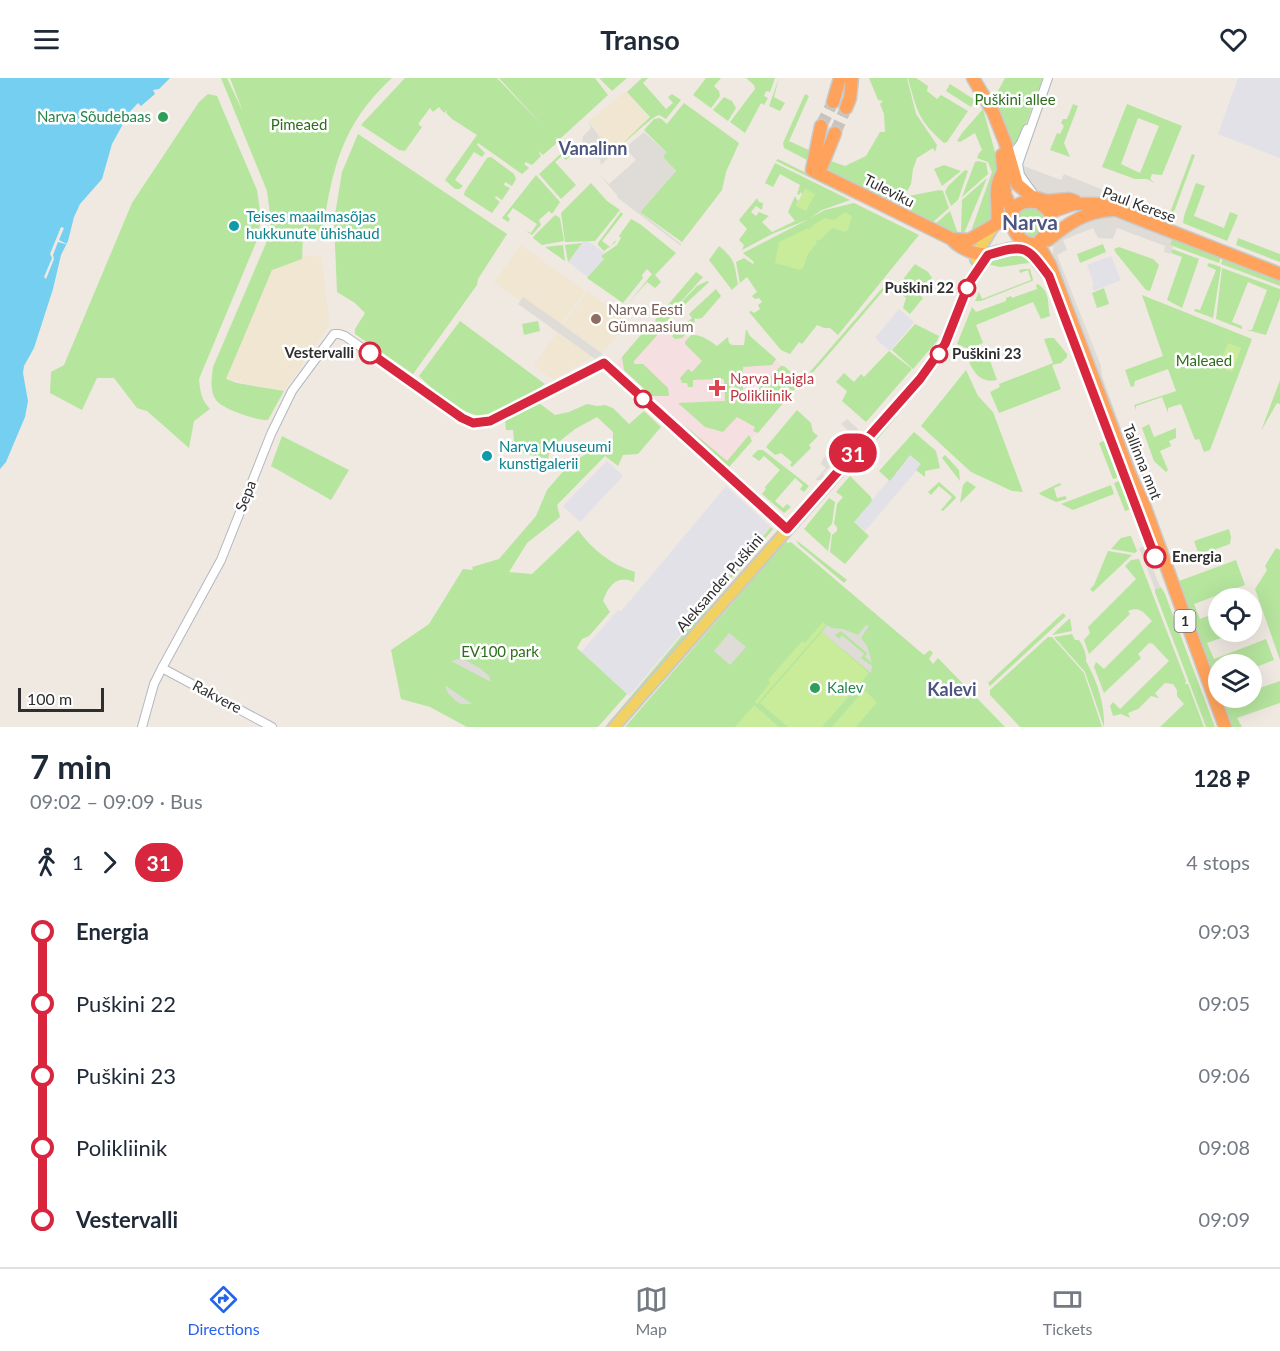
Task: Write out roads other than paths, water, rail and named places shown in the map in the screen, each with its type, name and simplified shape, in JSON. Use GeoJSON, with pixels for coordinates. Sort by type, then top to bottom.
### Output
{"type":"FeatureCollection","features":[{"type":"Feature","properties":{"kind":"highway"},"geometry":{"type":"LineString","coordinates":[[833,102],[840,78]]}},
{"type":"Feature","properties":{"kind":"highway"},"geometry":{"type":"LineString","coordinates":[[846,108],[850,98],[852,78]]}},
{"type":"Feature","properties":{"kind":"highway","name":"1"},"geometry":{"type":"LineString","coordinates":[[973,78],[985,98],[1003,159],[1017,184],[1050,212]]}},
{"type":"Feature","properties":{"kind":"highway"},"geometry":{"type":"LineString","coordinates":[[815,171],[822,126]]}},
{"type":"Feature","properties":{"kind":"highway"},"geometry":{"type":"LineString","coordinates":[[815,171],[835,133]]}},
{"type":"Feature","properties":{"kind":"highway"},"geometry":{"type":"LineString","coordinates":[[995,225],[999,210],[995,192],[997,182],[1007,165]]}},
{"type":"Feature","properties":{"kind":"highway","name":"1"},"geometry":{"type":"LineString","coordinates":[[1007,165],[1005,195],[1013,213],[1011,225],[1030,243]]}},
{"type":"Feature","properties":{"kind":"highway","name":"Tuleviku"},"geometry":{"type":"LineString","coordinates":[[815,171],[952,239],[954,243],[983,255]]}},
{"type":"Feature","properties":{"kind":"highway"},"geometry":{"type":"LineString","coordinates":[[952,239],[969,240],[1013,213],[1023,202],[1034,199],[1047,201],[1070,199],[1081,203]]}},
{"type":"Feature","properties":{"kind":"highway","name":"Paul Kerese"},"geometry":{"type":"LineString","coordinates":[[1050,212],[1081,203],[1101,204],[1280,274]]}},
{"type":"Feature","properties":{"kind":"highway"},"geometry":{"type":"LineString","coordinates":[[983,255],[1053,236],[1074,220],[1102,210],[1113,210]]}},
{"type":"Feature","properties":{"kind":"highway"},"geometry":{"type":"LineString","coordinates":[[1030,243],[1051,227],[1050,212]]}},
{"type":"Feature","properties":{"kind":"highway","name":"1"},"geometry":{"type":"LineString","coordinates":[[1050,265],[1048,248],[1053,236]]}},
{"type":"Feature","properties":{"kind":"highway","name":"Tallinna mnt"},"geometry":{"type":"LineString","coordinates":[[1030,243],[1050,265],[1130,475],[1144,505],[1225,727]]}},
{"type":"Feature","properties":{"kind":"highway","name":"Tallinna mnt"},"geometry":{"type":"LineString","coordinates":[[1030,243],[1049,276],[1219,727]]}},
{"type":"Feature","properties":{"kind":"main road","name":"Aleksander Puškini"},"geometry":{"type":"LineString","coordinates":[[614,727],[920,379],[947,340],[995,225]]}},
{"type":"Feature","properties":{"kind":"street"},"geometry":{"type":"LineString","coordinates":[[1007,165],[1034,117],[1048,78]]}},
{"type":"Feature","properties":{"kind":"street"},"geometry":{"type":"LineString","coordinates":[[1034,117],[1034,123],[1018,164],[1020,175],[1034,199]]}},
{"type":"Feature","properties":{"kind":"street","name":"Sepa"},"geometry":{"type":"LineString","coordinates":[[142,727],[154,684],[221,560],[271,434],[292,391],[331,336],[339,334],[359,345],[462,418],[473,423],[485,423],[501,417],[604,363],[787,529]]}},
{"type":"Feature","properties":{"kind":"street","name":"Rakvere"},"geometry":{"type":"LineString","coordinates":[[162,668],[272,727]]}},
{"type":"Feature","properties":{"kind":"water"},"geometry":{"type":"Polygon","coordinates":[[[0,78],[170,78],[159,89],[153,90],[155,94],[141,106],[138,103],[121,121],[123,124],[112,144],[102,179],[80,204],[74,217],[34,348],[24,366],[28,401],[25,417],[6,462],[0,469],[0,78]]]}},
{"type":"Feature","properties":{"kind":"tunnel"},"geometry":{"type":"LineString","coordinates":[[821,126],[833,102]]}},
{"type":"Feature","properties":{"kind":"tunnel"},"geometry":{"type":"LineString","coordinates":[[835,133],[846,108]]}},
{"type":"Feature","properties":{"kind":"place","name":"Narva Sõudebaas"},"geometry":{"type":"Point","coordinates":[163,117]}},
{"type":"Feature","properties":{"kind":"place","name":"Teises maailmasõjas hukkunute ühishaud"},"geometry":{"type":"Point","coordinates":[234,226]}},
{"type":"Feature","properties":{"kind":"place","name":"Puškini 22"},"geometry":{"type":"Point","coordinates":[967,288]}},
{"type":"Feature","properties":{"kind":"place","name":"Narva Eesti Gümnaasium"},"geometry":{"type":"Point","coordinates":[596,319]}},
{"type":"Feature","properties":{"kind":"place","name":"Vestervalli"},"geometry":{"type":"Point","coordinates":[370,353]}},
{"type":"Feature","properties":{"kind":"place","name":"Puškini 23"},"geometry":{"type":"Point","coordinates":[939,354]}},
{"type":"Feature","properties":{"kind":"place","name":"Narva Haigla Polikliinik"},"geometry":{"type":"Point","coordinates":[717,388]}},
{"type":"Feature","properties":{"kind":"place","name":"Narva Muuseumi kunstigalerii"},"geometry":{"type":"Point","coordinates":[487,456]}},
{"type":"Feature","properties":{"kind":"place","name":"Energia"},"geometry":{"type":"Point","coordinates":[1155,557]}},
{"type":"Feature","properties":{"kind":"place","name":"Kalev"},"geometry":{"type":"Point","coordinates":[815,688]}},
{"type":"Feature","properties":{"kind":"district","name":"Vanalinn"},"geometry":{"type":"Point","coordinates":[593,149]}},
{"type":"Feature","properties":{"kind":"district","name":"Narva"},"geometry":{"type":"Point","coordinates":[1030,223]}},
{"type":"Feature","properties":{"kind":"district","name":"Kalevi"},"geometry":{"type":"Point","coordinates":[952,690]}},
{"type":"Feature","properties":{"kind":"park label","name":"Puškini allee"},"geometry":{"type":"Point","coordinates":[1015,100]}},
{"type":"Feature","properties":{"kind":"park label","name":"Pimeaed"},"geometry":{"type":"Point","coordinates":[299,125]}},
{"type":"Feature","properties":{"kind":"park label","name":"Maleaed"},"geometry":{"type":"Point","coordinates":[1204,361]}},
{"type":"Feature","properties":{"kind":"park label","name":"EV100 park"},"geometry":{"type":"Point","coordinates":[500,652]}}]}
